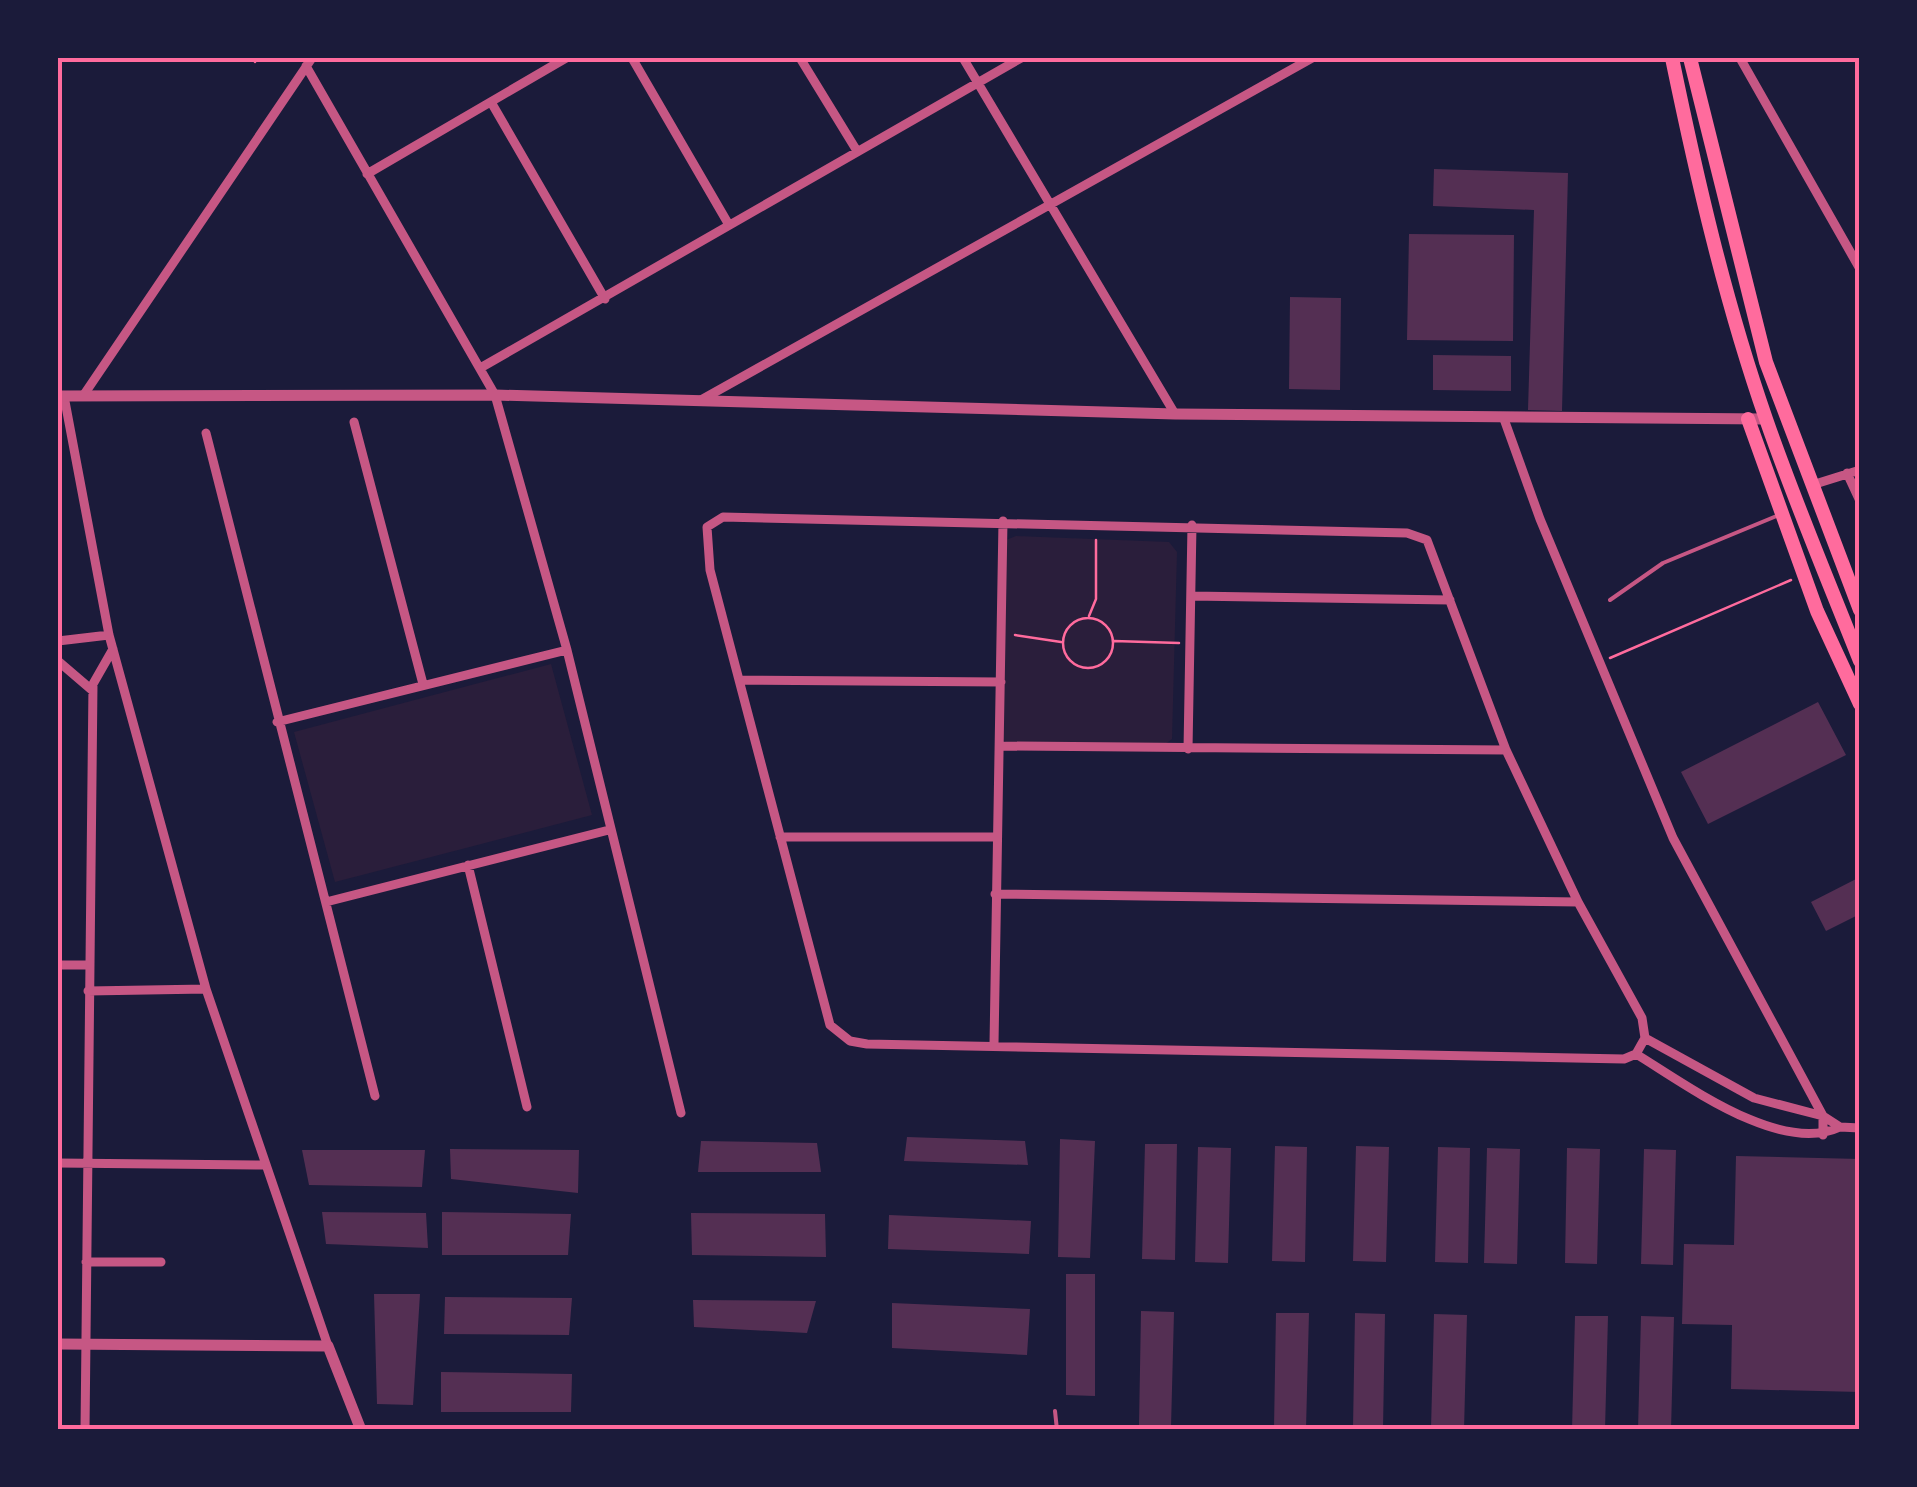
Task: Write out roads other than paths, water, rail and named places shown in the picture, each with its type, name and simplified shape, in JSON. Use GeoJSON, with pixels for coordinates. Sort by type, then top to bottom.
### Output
{"type":"FeatureCollection","features":[{"type":"Feature","properties":{"kind":"main road"},"geometry":{"type":"LineString","coordinates":[[1672,58],[1698,181],[1766,419],[1860,660]]}},
{"type":"Feature","properties":{"kind":"main road"},"geometry":{"type":"LineString","coordinates":[[1690,58],[1766,362],[1860,610]]}},
{"type":"Feature","properties":{"kind":"main road"},"geometry":{"type":"LineString","coordinates":[[1748,419],[1810,590],[1860,704]]}},
{"type":"Feature","properties":{"kind":"main road"},"geometry":{"type":"LineString","coordinates":[[1810,590],[1816,549]]}},
{"type":"Feature","properties":{"kind":"street"},"geometry":{"type":"LineString","coordinates":[[367,174],[566,58]]}},
{"type":"Feature","properties":{"kind":"street"},"geometry":{"type":"LineString","coordinates":[[632,58],[729,225]]}},
{"type":"Feature","properties":{"kind":"street"},"geometry":{"type":"LineString","coordinates":[[800,58],[857,151]]}},
{"type":"Feature","properties":{"kind":"street"},"geometry":{"type":"LineString","coordinates":[[963,58],[1175,414]]}},
{"type":"Feature","properties":{"kind":"street"},"geometry":{"type":"LineString","coordinates":[[482,367],[1020,58]]}},
{"type":"Feature","properties":{"kind":"street"},"geometry":{"type":"LineString","coordinates":[[698,402],[1312,58]]}},
{"type":"Feature","properties":{"kind":"street"},"geometry":{"type":"LineString","coordinates":[[1740,58],[1860,269]]}},
{"type":"Feature","properties":{"kind":"street"},"geometry":{"type":"LineString","coordinates":[[83,396],[309,62],[367,174],[482,367],[494,395],[567,650],[681,1113]]}},
{"type":"Feature","properties":{"kind":"street"},"geometry":{"type":"LineString","coordinates":[[491,102],[605,298]]}},
{"type":"Feature","properties":{"kind":"street"},"geometry":{"type":"LineString","coordinates":[[361,1430],[328,1346],[206,989],[109,636],[61,396],[494,395],[1175,414],[1504,420],[1766,419]]}},
{"type":"Feature","properties":{"kind":"street"},"geometry":{"type":"LineString","coordinates":[[1504,420],[1673,838],[1823,1116],[1823,1135]]}},
{"type":"Feature","properties":{"kind":"street"},"geometry":{"type":"LineString","coordinates":[[354,422],[423,684]]}},
{"type":"Feature","properties":{"kind":"street"},"geometry":{"type":"LineString","coordinates":[[206,433],[375,1096]]}},
{"type":"Feature","properties":{"kind":"street"},"geometry":{"type":"LineString","coordinates":[[1812,485],[1860,470]]}},
{"type":"Feature","properties":{"kind":"street"},"geometry":{"type":"LineString","coordinates":[[1847,473],[1860,501]]}},
{"type":"Feature","properties":{"kind":"street"},"geometry":{"type":"LineString","coordinates":[[714,520],[1003,521],[1418,536],[1434,552],[1506,750],[1578,902],[1642,1018],[1645,1038],[1636,1054],[1624,1059],[867,1044],[850,1041],[830,1025],[710,570],[705,536],[714,520]]}},
{"type":"Feature","properties":{"kind":"street"},"geometry":{"type":"LineString","coordinates":[[994,1044],[1003,521]]}},
{"type":"Feature","properties":{"kind":"street"},"geometry":{"type":"LineString","coordinates":[[1188,750],[1192,525]]}},
{"type":"Feature","properties":{"kind":"street"},"geometry":{"type":"LineString","coordinates":[[1191,596],[1450,600]]}},
{"type":"Feature","properties":{"kind":"street"},"geometry":{"type":"LineString","coordinates":[[58,641],[109,636]]}},
{"type":"Feature","properties":{"kind":"street"},"geometry":{"type":"LineString","coordinates":[[85,1430],[93,691],[96,674],[113,649]]}},
{"type":"Feature","properties":{"kind":"street"},"geometry":{"type":"LineString","coordinates":[[277,722],[567,650]]}},
{"type":"Feature","properties":{"kind":"street"},"geometry":{"type":"LineString","coordinates":[[58,661],[93,691]]}},
{"type":"Feature","properties":{"kind":"street"},"geometry":{"type":"LineString","coordinates":[[739,680],[1000,682]]}},
{"type":"Feature","properties":{"kind":"street"},"geometry":{"type":"LineString","coordinates":[[1001,746],[1506,750]]}},
{"type":"Feature","properties":{"kind":"street"},"geometry":{"type":"LineString","coordinates":[[326,902],[609,830]]}},
{"type":"Feature","properties":{"kind":"street"},"geometry":{"type":"LineString","coordinates":[[780,837],[996,837]]}},
{"type":"Feature","properties":{"kind":"street"},"geometry":{"type":"LineString","coordinates":[[468,866],[527,1106]]}},
{"type":"Feature","properties":{"kind":"street"},"geometry":{"type":"LineString","coordinates":[[995,894],[1578,902]]}},
{"type":"Feature","properties":{"kind":"street"},"geometry":{"type":"LineString","coordinates":[[58,965],[88,965]]}},
{"type":"Feature","properties":{"kind":"street"},"geometry":{"type":"LineString","coordinates":[[88,992],[206,989]]}},
{"type":"Feature","properties":{"kind":"street"},"geometry":{"type":"LineString","coordinates":[[1645,1038],[1702,1072],[1778,1106],[1823,1116],[1840,1127]]}},
{"type":"Feature","properties":{"kind":"street"},"geometry":{"type":"LineString","coordinates":[[1636,1054],[1746,1118],[1774,1128],[1823,1135],[1840,1127],[1860,1128]]}},
{"type":"Feature","properties":{"kind":"street"},"geometry":{"type":"LineString","coordinates":[[1774,1128],[1778,1106]]}},
{"type":"Feature","properties":{"kind":"street"},"geometry":{"type":"LineString","coordinates":[[58,1163],[265,1165]]}},
{"type":"Feature","properties":{"kind":"street"},"geometry":{"type":"LineString","coordinates":[[86,1262],[161,1262]]}},
{"type":"Feature","properties":{"kind":"street"},"geometry":{"type":"LineString","coordinates":[[58,1344],[328,1346]]}},
{"type":"Feature","properties":{"kind":"lane"},"geometry":{"type":"LineString","coordinates":[[1610,600],[1663,563],[1782,514]]}},
{"type":"Feature","properties":{"kind":"lane"},"geometry":{"type":"LineString","coordinates":[[1055,1411],[1057,1430]]}}]}
